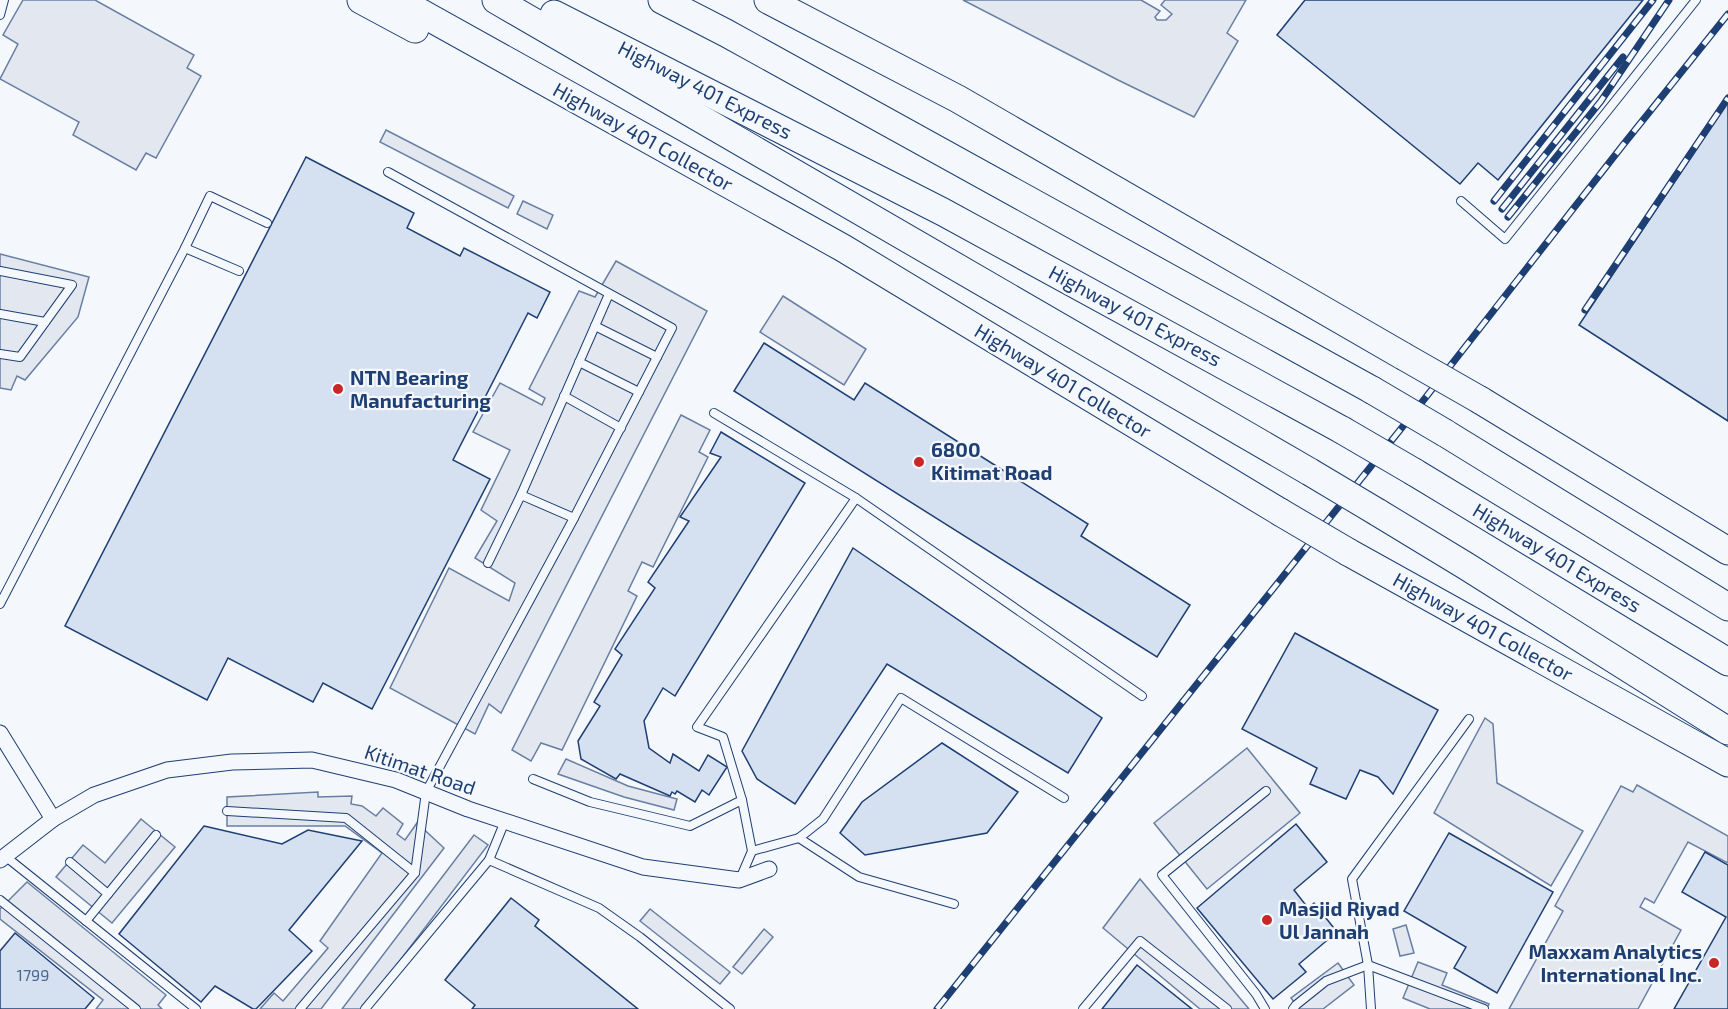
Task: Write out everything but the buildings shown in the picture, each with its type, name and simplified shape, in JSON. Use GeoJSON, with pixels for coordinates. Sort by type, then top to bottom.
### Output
{"type":"FeatureCollection","features":[{"type":"Feature","properties":{"kind":"highway"},"geometry":{"type":"LineString","coordinates":[[361,0],[843,248]]}},
{"type":"Feature","properties":{"kind":"highway","name":"Highway 401 Collector"},"geometry":{"type":"LineString","coordinates":[[398,0],[843,248],[1348,552],[1728,763]]}},
{"type":"Feature","properties":{"kind":"highway"},"geometry":{"type":"LineString","coordinates":[[496,0],[1310,472],[1466,566],[1728,731]]}},
{"type":"Feature","properties":{"kind":"highway","name":"Highway 401 Express"},"geometry":{"type":"LineString","coordinates":[[526,0],[943,212],[1342,430],[1728,662]]}},
{"type":"Feature","properties":{"kind":"highway"},"geometry":{"type":"LineString","coordinates":[[662,0],[1372,390],[1728,607]]}},
{"type":"Feature","properties":{"kind":"highway"},"geometry":{"type":"LineString","coordinates":[[768,0],[958,99],[1480,400],[1728,551]]}},
{"type":"Feature","properties":{"kind":"street"},"geometry":{"type":"LineString","coordinates":[[0,733],[53,819]]}},
{"type":"Feature","properties":{"kind":"street","name":"Kitimat Road"},"geometry":{"type":"LineString","coordinates":[[2,858],[53,819],[94,795],[166,770],[232,762],[312,760],[396,780],[468,809],[644,867],[739,880],[769,869]]}},
{"type":"Feature","properties":{"kind":"lane"},"geometry":{"type":"LineString","coordinates":[[0,15],[4,0]]}},
{"type":"Feature","properties":{"kind":"lane"},"geometry":{"type":"LineString","coordinates":[[1461,201],[1505,239],[1696,0]]}},
{"type":"Feature","properties":{"kind":"lane"},"geometry":{"type":"LineString","coordinates":[[300,1009],[415,873],[426,792],[574,518],[672,328],[388,172]]}},
{"type":"Feature","properties":{"kind":"lane"},"geometry":{"type":"LineString","coordinates":[[0,604],[210,196],[267,223]]}},
{"type":"Feature","properties":{"kind":"lane"},"geometry":{"type":"LineString","coordinates":[[185,248],[239,271]]}},
{"type":"Feature","properties":{"kind":"lane"},"geometry":{"type":"LineString","coordinates":[[0,271],[72,285],[20,357],[0,354]]}},
{"type":"Feature","properties":{"kind":"lane"},"geometry":{"type":"LineString","coordinates":[[488,563],[521,495],[609,294]]}},
{"type":"Feature","properties":{"kind":"lane"},"geometry":{"type":"LineString","coordinates":[[0,314],[45,322]]}},
{"type":"Feature","properties":{"kind":"lane"},"geometry":{"type":"LineString","coordinates":[[595,326],[657,357]]}},
{"type":"Feature","properties":{"kind":"lane"},"geometry":{"type":"LineString","coordinates":[[579,362],[639,392]]}},
{"type":"Feature","properties":{"kind":"lane"},"geometry":{"type":"LineString","coordinates":[[564,396],[621,428]]}},
{"type":"Feature","properties":{"kind":"lane"},"geometry":{"type":"LineString","coordinates":[[714,413],[856,498],[1142,696]]}},
{"type":"Feature","properties":{"kind":"lane"},"geometry":{"type":"LineString","coordinates":[[521,495],[574,518]]}},
{"type":"Feature","properties":{"kind":"lane"},"geometry":{"type":"LineString","coordinates":[[739,880],[752,851],[742,800],[723,737],[697,727],[856,498]]}},
{"type":"Feature","properties":{"kind":"lane"},"geometry":{"type":"LineString","coordinates":[[752,851],[799,838],[823,819],[901,698],[1064,798]]}},
{"type":"Feature","properties":{"kind":"lane"},"geometry":{"type":"LineString","coordinates":[[1371,1009],[1368,965],[1352,879],[1469,719]]}},
{"type":"Feature","properties":{"kind":"lane"},"geometry":{"type":"LineString","coordinates":[[533,779],[590,802],[690,825],[742,800]]}},
{"type":"Feature","properties":{"kind":"lane"},"geometry":{"type":"LineString","coordinates":[[1265,1009],[1256,994],[1162,875],[1266,791]]}},
{"type":"Feature","properties":{"kind":"lane"},"geometry":{"type":"LineString","coordinates":[[227,811],[346,818],[415,873]]}},
{"type":"Feature","properties":{"kind":"lane"},"geometry":{"type":"LineString","coordinates":[[365,1009],[489,860],[505,821]]}},
{"type":"Feature","properties":{"kind":"lane"},"geometry":{"type":"LineString","coordinates":[[86,921],[156,835]]}},
{"type":"Feature","properties":{"kind":"lane"},"geometry":{"type":"LineString","coordinates":[[799,838],[859,877],[954,904]]}},
{"type":"Feature","properties":{"kind":"lane"},"geometry":{"type":"LineString","coordinates":[[2,858],[86,921],[196,1009]]}},
{"type":"Feature","properties":{"kind":"lane"},"geometry":{"type":"LineString","coordinates":[[489,860],[599,908],[640,937],[730,1009]]}},
{"type":"Feature","properties":{"kind":"lane"},"geometry":{"type":"LineString","coordinates":[[70,862],[108,894]]}},
{"type":"Feature","properties":{"kind":"lane"},"geometry":{"type":"LineString","coordinates":[[0,900],[136,1009]]}},
{"type":"Feature","properties":{"kind":"lane"},"geometry":{"type":"LineString","coordinates":[[1083,1009],[1140,941],[1227,1009]]}},
{"type":"Feature","properties":{"kind":"lane"},"geometry":{"type":"LineString","coordinates":[[1293,1009],[1326,981],[1368,965],[1484,1009]]}},
{"type":"Feature","properties":{"kind":"shaded area"},"geometry":{"type":"Polygon","coordinates":[[[23,0],[95,0],[194,55],[187,68],[201,76],[156,158],[146,153],[136,170],[73,135],[79,122],[0,79],[18,44],[3,35],[23,0]]]}},
{"type":"Feature","properties":{"kind":"shaded area"},"geometry":{"type":"Polygon","coordinates":[[[963,0],[1141,0],[1160,11],[1155,17],[1157,20],[1166,20],[1172,14],[1161,5],[1165,0],[1246,0],[1227,33],[1238,41],[1194,117],[963,0]]]}},
{"type":"Feature","properties":{"kind":"shaded area"},"geometry":{"type":"Polygon","coordinates":[[[386,130],[514,196],[508,208],[380,142],[386,130]]]}},
{"type":"Feature","properties":{"kind":"shaded area"},"geometry":{"type":"Polygon","coordinates":[[[523,201],[553,215],[547,229],[517,214],[523,201]]]}},
{"type":"Feature","properties":{"kind":"shaded area"},"geometry":{"type":"Polygon","coordinates":[[[0,254],[89,277],[78,317],[25,380],[17,376],[11,390],[0,388],[0,254]]]}},
{"type":"Feature","properties":{"kind":"shaded area"},"geometry":{"type":"Polygon","coordinates":[[[616,261],[707,311],[501,713],[489,704],[475,734],[390,688],[449,568],[509,601],[515,583],[475,558],[497,521],[481,510],[510,450],[473,432],[500,383],[542,405],[545,398],[529,389],[579,291],[595,297],[616,261]]]}},
{"type":"Feature","properties":{"kind":"shaded area"},"geometry":{"type":"Polygon","coordinates":[[[783,296],[866,349],[844,385],[760,332],[783,296]]]}},
{"type":"Feature","properties":{"kind":"shaded area"},"geometry":{"type":"Polygon","coordinates":[[[681,415],[710,430],[699,452],[708,457],[653,567],[642,562],[628,591],[637,596],[562,750],[541,743],[531,761],[512,750],[681,415]]]}},
{"type":"Feature","properties":{"kind":"shaded area"},"geometry":{"type":"Polygon","coordinates":[[[1485,718],[1493,724],[1497,783],[1583,831],[1551,886],[1434,813],[1485,718]]]}},
{"type":"Feature","properties":{"kind":"shaded area"},"geometry":{"type":"Polygon","coordinates":[[[1247,748],[1300,813],[1207,889],[1154,823],[1247,748]]]}},
{"type":"Feature","properties":{"kind":"shaded area"},"geometry":{"type":"Polygon","coordinates":[[[566,759],[628,786],[677,799],[674,810],[624,797],[558,774],[566,759]]]}},
{"type":"Feature","properties":{"kind":"shaded area"},"geometry":{"type":"Polygon","coordinates":[[[1637,785],[1728,836],[1728,863],[1688,842],[1654,903],[1645,898],[1640,907],[1681,930],[1638,1009],[1509,1009],[1563,911],[1555,906],[1621,786],[1633,792],[1637,785]]]}},
{"type":"Feature","properties":{"kind":"shaded area"},"geometry":{"type":"Polygon","coordinates":[[[318,792],[318,797],[352,796],[351,804],[362,806],[376,816],[383,808],[403,824],[397,834],[405,840],[417,823],[444,848],[321,1009],[260,1009],[274,993],[283,1001],[328,948],[320,941],[382,853],[345,826],[227,826],[227,797],[318,792]]]}},
{"type":"Feature","properties":{"kind":"shaded area"},"geometry":{"type":"Polygon","coordinates":[[[141,819],[175,847],[112,923],[56,877],[83,845],[105,863],[141,819]]]}},
{"type":"Feature","properties":{"kind":"shaded area"},"geometry":{"type":"Polygon","coordinates":[[[474,835],[488,845],[363,1009],[342,1009],[474,835]]]}},
{"type":"Feature","properties":{"kind":"shaded area"},"geometry":{"type":"Polygon","coordinates":[[[1140,879],[1249,1009],[1200,1009],[1103,928],[1140,879]]]}},
{"type":"Feature","properties":{"kind":"shaded area"},"geometry":{"type":"Polygon","coordinates":[[[27,882],[166,995],[158,1005],[162,1009],[96,1009],[103,1000],[0,919],[0,909],[27,882]]]}},
{"type":"Feature","properties":{"kind":"shaded area"},"geometry":{"type":"Polygon","coordinates":[[[650,909],[730,972],[720,984],[640,921],[650,909]]]}},
{"type":"Feature","properties":{"kind":"shaded area"},"geometry":{"type":"Polygon","coordinates":[[[1406,925],[1414,953],[1400,956],[1393,929],[1406,925]]]}},
{"type":"Feature","properties":{"kind":"shaded area"},"geometry":{"type":"Polygon","coordinates":[[[764,929],[773,937],[742,974],[733,967],[764,929]]]}},
{"type":"Feature","properties":{"kind":"shaded area"},"geometry":{"type":"Polygon","coordinates":[[[1418,962],[1447,973],[1442,985],[1489,1004],[1487,1009],[1430,1009],[1403,998],[1418,962]]]}},
{"type":"Feature","properties":{"kind":"shaded area"},"geometry":{"type":"Polygon","coordinates":[[[1338,963],[1354,985],[1323,1009],[1299,1009],[1291,998],[1338,963]]]}},
{"type":"Feature","properties":{"kind":"railway"},"geometry":{"type":"LineString","coordinates":[[1494,201],[1653,0]]}},
{"type":"Feature","properties":{"kind":"railway"},"geometry":{"type":"LineString","coordinates":[[1508,217],[1601,101],[1669,0]]}},
{"type":"Feature","properties":{"kind":"railway"},"geometry":{"type":"LineString","coordinates":[[937,1009],[1408,420],[1728,14]]}},
{"type":"Feature","properties":{"kind":"railway"},"geometry":{"type":"LineString","coordinates":[[1502,209],[1623,57]]}},
{"type":"Feature","properties":{"kind":"railway"},"geometry":{"type":"LineString","coordinates":[[1585,310],[1728,98]]}},
{"type":"Feature","properties":{"kind":"place","name":"NTN Bearing Manufacturing"},"geometry":{"type":"Point","coordinates":[338,389]}},
{"type":"Feature","properties":{"kind":"place","name":"6800 Kitimat Road"},"geometry":{"type":"Point","coordinates":[919,462]}},
{"type":"Feature","properties":{"kind":"place","name":"Masjid Riyad Ul Jannah"},"geometry":{"type":"Point","coordinates":[1267,920]}},
{"type":"Feature","properties":{"kind":"place","name":"Maxxam Analytics International Inc."},"geometry":{"type":"Point","coordinates":[1714,963]}}]}
